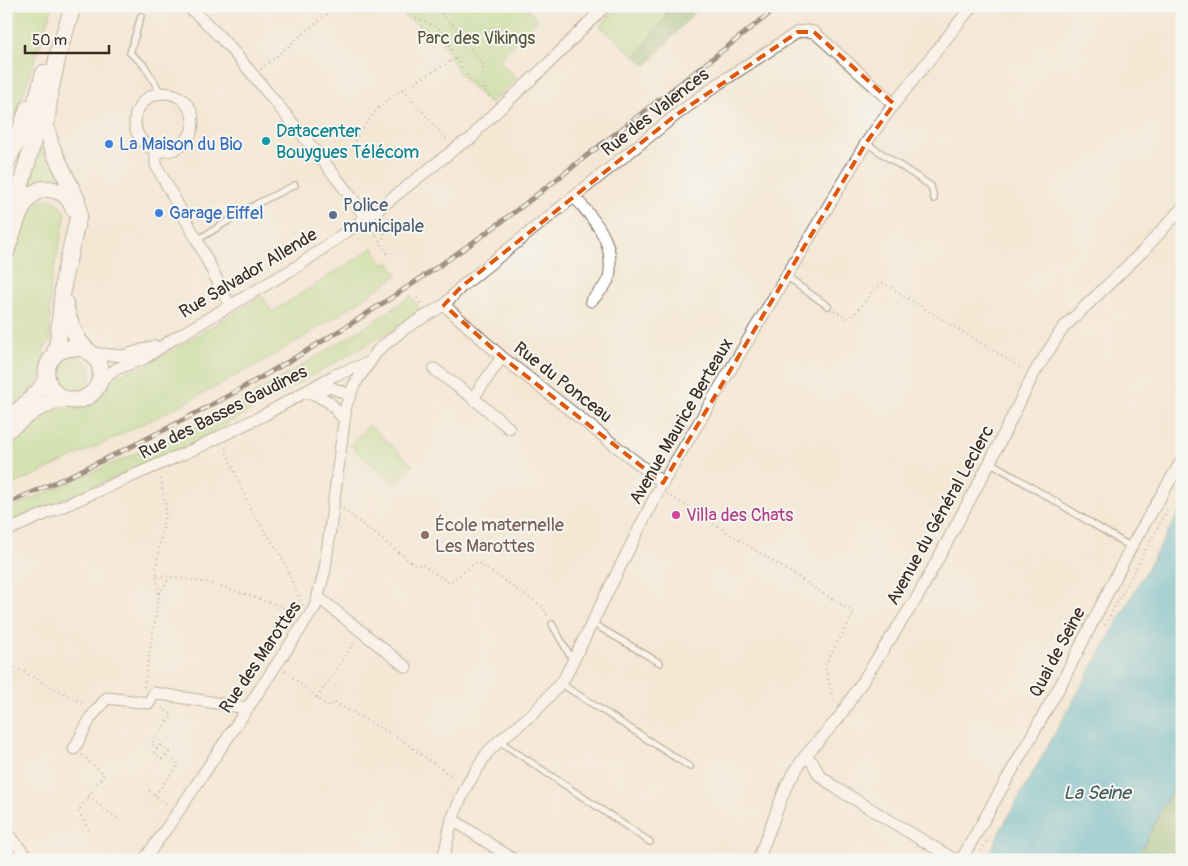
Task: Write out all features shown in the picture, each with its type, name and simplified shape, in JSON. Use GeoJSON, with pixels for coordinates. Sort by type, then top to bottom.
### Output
{"type":"FeatureCollection","features":[{"type":"Feature","properties":{"kind":"main road"},"geometry":{"type":"LineString","coordinates":[[6,240],[56,43],[63,6]]}},
{"type":"Feature","properties":{"kind":"main road"},"geometry":{"type":"LineString","coordinates":[[6,164],[73,6]]}},
{"type":"Feature","properties":{"kind":"main road"},"geometry":{"type":"LineString","coordinates":[[6,209],[56,43]]}},
{"type":"Feature","properties":{"kind":"main road"},"geometry":{"type":"LineString","coordinates":[[56,43],[46,126],[51,146],[76,200],[79,214],[63,284],[58,337],[54,355],[48,366],[48,379],[53,390],[63,398],[74,401],[86,398],[96,389],[100,382],[100,366],[78,340],[70,324],[63,284]]}},
{"type":"Feature","properties":{"kind":"main road"},"geometry":{"type":"LineString","coordinates":[[6,252],[26,199],[35,191],[49,189],[62,193],[72,204],[77,224]]}},
{"type":"Feature","properties":{"kind":"main road"},"geometry":{"type":"LineString","coordinates":[[54,355],[67,348],[77,347],[89,351]]}},
{"type":"Feature","properties":{"kind":"main road"},"geometry":{"type":"LineString","coordinates":[[6,420],[34,397],[48,379]]}},
{"type":"Feature","properties":{"kind":"main road"},"geometry":{"type":"LineString","coordinates":[[6,431],[36,409],[54,400],[63,398]]}},
{"type":"Feature","properties":{"kind":"street"},"geometry":{"type":"LineString","coordinates":[[187,6],[202,19],[253,75],[317,153],[366,218]]}},
{"type":"Feature","properties":{"kind":"street","name":"Rue Salvador Allende"},"geometry":{"type":"LineString","coordinates":[[100,382],[116,370],[145,358],[173,339],[298,266],[377,210],[454,149],[472,138],[480,127],[548,64],[605,6]]}},
{"type":"Feature","properties":{"kind":"street","name":"Avenue Maurice Berteaux"},"geometry":{"type":"LineString","coordinates":[[443,860],[452,819],[466,787],[487,753],[534,712],[560,683],[574,660],[661,486],[866,143],[968,8]]}},
{"type":"Feature","properties":{"kind":"street","name":"Rue des Valences"},"geometry":{"type":"LineString","coordinates":[[444,305],[462,287],[676,115],[718,84],[798,32],[814,32],[894,104]]}},
{"type":"Feature","properties":{"kind":"street"},"geometry":{"type":"LineString","coordinates":[[161,93],[170,94],[184,101],[192,115],[191,134],[180,146],[172,150],[156,150],[148,146],[137,133],[135,125],[139,108],[152,96],[161,93]]}},
{"type":"Feature","properties":{"kind":"street"},"geometry":{"type":"LineString","coordinates":[[156,150],[156,165],[230,306]]}},
{"type":"Feature","properties":{"kind":"street"},"geometry":{"type":"LineString","coordinates":[[575,197],[600,228],[608,242],[610,254],[608,280],[592,301]]}},
{"type":"Feature","properties":{"kind":"street","name":"Avenue du Général Leclerc"},"geometry":{"type":"LineString","coordinates":[[758,860],[787,784],[805,756],[838,718],[918,596],[990,462],[1033,375],[1063,328],[1143,251],[1182,208]]}},
{"type":"Feature","properties":{"kind":"street","name":"Rue du Ponceau"},"geometry":{"type":"LineString","coordinates":[[444,305],[502,357],[661,486]]}},
{"type":"Feature","properties":{"kind":"street","name":"Rue des Basses Gaudines"},"geometry":{"type":"LineString","coordinates":[[6,531],[158,466],[307,394],[335,375],[368,363],[378,350],[397,334],[444,305]]}},
{"type":"Feature","properties":{"kind":"street","name":"Rue Salvador Allende"},"geometry":{"type":"LineString","coordinates":[[89,351],[122,356],[145,350],[173,339]]}},
{"type":"Feature","properties":{"kind":"street"},"geometry":{"type":"LineString","coordinates":[[473,398],[502,357]]}},
{"type":"Feature","properties":{"kind":"street","name":"Rue des Marottes"},"geometry":{"type":"LineString","coordinates":[[144,860],[246,708],[310,617],[318,597],[325,569],[343,418],[352,390],[368,363]]}},
{"type":"Feature","properties":{"kind":"street"},"geometry":{"type":"LineString","coordinates":[[434,369],[509,428]]}},
{"type":"Feature","properties":{"kind":"street"},"geometry":{"type":"LineString","coordinates":[[335,375],[352,390]]}},
{"type":"Feature","properties":{"kind":"street"},"geometry":{"type":"LineString","coordinates":[[307,394],[330,387],[352,390]]}},
{"type":"Feature","properties":{"kind":"street"},"geometry":{"type":"LineString","coordinates":[[307,394],[329,402],[343,418]]}},
{"type":"Feature","properties":{"kind":"street","name":"Quai de Seine"},"geometry":{"type":"LineString","coordinates":[[962,860],[1060,686],[1131,547],[1182,460]]}},
{"type":"Feature","properties":{"kind":"street"},"geometry":{"type":"LineString","coordinates":[[318,597],[406,668]]}},
{"type":"Feature","properties":{"kind":"street"},"geometry":{"type":"LineString","coordinates":[[74,749],[91,716],[107,698],[146,701],[154,693],[246,708]]}},
{"type":"Feature","properties":{"kind":"street"},"geometry":{"type":"LineString","coordinates":[[805,756],[813,763],[819,775],[836,788],[955,860]]}},
{"type":"Feature","properties":{"kind":"street"},"geometry":{"type":"LineString","coordinates":[[452,819],[514,860]]}},
{"type":"Feature","properties":{"kind":"street"},"geometry":{"type":"LineString","coordinates":[[6,831],[29,860]]}},
{"type":"Feature","properties":{"kind":"lane"},"geometry":{"type":"LineString","coordinates":[[141,16],[130,53],[144,65],[161,93]]}},
{"type":"Feature","properties":{"kind":"lane"},"geometry":{"type":"LineString","coordinates":[[866,143],[931,186],[934,199]]}},
{"type":"Feature","properties":{"kind":"lane"},"geometry":{"type":"LineString","coordinates":[[197,240],[258,203],[295,185]]}},
{"type":"Feature","properties":{"kind":"lane"},"geometry":{"type":"LineString","coordinates":[[786,278],[828,306]]}},
{"type":"Feature","properties":{"kind":"lane"},"geometry":{"type":"LineString","coordinates":[[990,462],[1131,547]]}},
{"type":"Feature","properties":{"kind":"lane"},"geometry":{"type":"LineString","coordinates":[[552,624],[574,660]]}},
{"type":"Feature","properties":{"kind":"lane"},"geometry":{"type":"LineString","coordinates":[[592,624],[660,663]]}},
{"type":"Feature","properties":{"kind":"lane"},"geometry":{"type":"LineString","coordinates":[[560,683],[690,767]]}},
{"type":"Feature","properties":{"kind":"lane"},"geometry":{"type":"LineString","coordinates":[[499,741],[650,842]]}},
{"type":"Feature","properties":{"kind":"path"},"geometry":{"type":"LineString","coordinates":[[253,75],[337,6]]}},
{"type":"Feature","properties":{"kind":"path"},"geometry":{"type":"LineString","coordinates":[[400,6],[409,14],[443,31],[456,58],[470,78],[502,107]]}},
{"type":"Feature","properties":{"kind":"path"},"geometry":{"type":"LineString","coordinates":[[435,6],[458,30],[483,66],[482,80],[487,93]]}},
{"type":"Feature","properties":{"kind":"path"},"geometry":{"type":"LineString","coordinates":[[352,145],[373,114],[403,89],[456,58]]}},
{"type":"Feature","properties":{"kind":"path"},"geometry":{"type":"LineString","coordinates":[[403,89],[454,149]]}},
{"type":"Feature","properties":{"kind":"path"},"geometry":{"type":"LineString","coordinates":[[377,210],[387,225],[383,239],[379,241]]}},
{"type":"Feature","properties":{"kind":"path"},"geometry":{"type":"LineString","coordinates":[[366,218],[389,257]]}},
{"type":"Feature","properties":{"kind":"path"},"geometry":{"type":"LineString","coordinates":[[828,306],[847,318],[853,315],[876,287],[884,283],[1033,375]]}},
{"type":"Feature","properties":{"kind":"path"},"geometry":{"type":"LineString","coordinates":[[416,298],[424,312]]}},
{"type":"Feature","properties":{"kind":"path"},"geometry":{"type":"LineString","coordinates":[[220,437],[250,509],[281,555],[299,602],[310,617]]}},
{"type":"Feature","properties":{"kind":"path"},"geometry":{"type":"LineString","coordinates":[[157,749],[151,744],[172,715],[146,701],[159,594],[156,568],[166,508],[158,466]]}},
{"type":"Feature","properties":{"kind":"path"},"geometry":{"type":"LineString","coordinates":[[661,486],[854,613],[825,665],[838,718]]}},
{"type":"Feature","properties":{"kind":"path"},"geometry":{"type":"LineString","coordinates":[[333,502],[363,522],[416,566],[422,564],[449,583],[477,562],[543,607],[552,624]]}},
{"type":"Feature","properties":{"kind":"path"},"geometry":{"type":"LineString","coordinates":[[156,575],[209,583],[310,617]]}},
{"type":"Feature","properties":{"kind":"path"},"geometry":{"type":"LineString","coordinates":[[159,594],[170,577]]}},
{"type":"Feature","properties":{"kind":"path"},"geometry":{"type":"LineString","coordinates":[[317,698],[362,632]]}},
{"type":"Feature","properties":{"kind":"path"},"geometry":{"type":"LineString","coordinates":[[6,663],[97,710]]}},
{"type":"Feature","properties":{"kind":"path"},"geometry":{"type":"LineString","coordinates":[[277,665],[329,707],[334,702],[400,739],[466,787]]}},
{"type":"Feature","properties":{"kind":"path"},"geometry":{"type":"LineString","coordinates":[[161,745],[169,752],[166,755],[162,759],[154,752],[161,745]]}},
{"type":"Feature","properties":{"kind":"path"},"geometry":{"type":"LineString","coordinates":[[74,749],[104,774],[78,811],[89,830]]}},
{"type":"Feature","properties":{"kind":"path"},"geometry":{"type":"LineString","coordinates":[[155,795],[179,764],[166,755]]}},
{"type":"Feature","properties":{"kind":"path"},"geometry":{"type":"LineString","coordinates":[[149,791],[178,812]]}},
{"type":"Feature","properties":{"kind":"path"},"geometry":{"type":"LineString","coordinates":[[88,797],[117,818]]}},
{"type":"Feature","properties":{"kind":"highlighted area"},"geometry":{"type":"Polygon","coordinates":[[[798,32],[814,32],[894,104],[866,143],[663,483],[502,357],[444,305],[461,287],[676,115],[798,32]]]}},
{"type":"Feature","properties":{"kind":"green space"},"geometry":{"type":"Polygon","coordinates":[[[6,6],[53,6],[6,145],[6,6]]]}},
{"type":"Feature","properties":{"kind":"green space","name":"Parc des Vikings"},"geometry":{"type":"Polygon","coordinates":[[[393,6],[524,6],[538,19],[499,60],[517,79],[490,103],[462,77],[440,41],[393,6]]]}},
{"type":"Feature","properties":{"kind":"green space"},"geometry":{"type":"Polygon","coordinates":[[[618,6],[669,6],[665,18],[636,57],[600,26],[618,6]]]}},
{"type":"Feature","properties":{"kind":"green space"},"geometry":{"type":"Polygon","coordinates":[[[669,6],[697,6],[693,14],[646,66],[636,57],[665,18],[669,6]]]}},
{"type":"Feature","properties":{"kind":"green space"},"geometry":{"type":"Polygon","coordinates":[[[41,131],[64,183],[25,192],[41,131]]]}},
{"type":"Feature","properties":{"kind":"green space"},"geometry":{"type":"Polygon","coordinates":[[[48,199],[57,202],[66,214],[50,287],[50,342],[44,349],[41,374],[38,382],[6,412],[6,277],[29,211],[36,203],[48,199]]]}},
{"type":"Feature","properties":{"kind":"green space"},"geometry":{"type":"Polygon","coordinates":[[[373,248],[384,265],[389,262],[398,275],[336,317],[262,362],[190,400],[6,488],[6,438],[38,417],[59,409],[80,408],[94,404],[118,375],[145,365],[166,354],[262,296],[272,312],[373,248]]]}},
{"type":"Feature","properties":{"kind":"green space"},"geometry":{"type":"Polygon","coordinates":[[[411,296],[420,313],[407,322],[182,449],[6,523],[6,510],[194,428],[278,380],[411,296]]]}},
{"type":"Feature","properties":{"kind":"green space"},"geometry":{"type":"Polygon","coordinates":[[[73,356],[80,357],[86,361],[90,367],[90,381],[86,387],[80,391],[73,392],[66,391],[60,387],[56,381],[55,374],[56,367],[60,361],[66,357],[73,356]]]}},
{"type":"Feature","properties":{"kind":"green space"},"geometry":{"type":"Polygon","coordinates":[[[369,425],[413,465],[395,485],[350,445],[369,425]]]}},
{"type":"Feature","properties":{"kind":"green space"},"geometry":{"type":"Polygon","coordinates":[[[1182,771],[1182,860],[1136,860],[1182,771]]]}},
{"type":"Feature","properties":{"kind":"water","name":"La Seine"},"geometry":{"type":"Polygon","coordinates":[[[1182,507],[1182,771],[1136,860],[987,860],[999,833],[1182,507]]]}},
{"type":"Feature","properties":{"kind":"railway"},"geometry":{"type":"LineString","coordinates":[[6,504],[70,476],[196,413],[257,380],[377,307],[505,219],[779,6]]}},
{"type":"Feature","properties":{"kind":"place","name":"Datacenter Bouygues Télécom"},"geometry":{"type":"Point","coordinates":[266,141]}},
{"type":"Feature","properties":{"kind":"place","name":"La Maison du Bio"},"geometry":{"type":"Point","coordinates":[109,144]}},
{"type":"Feature","properties":{"kind":"place","name":"Garage Eiffel"},"geometry":{"type":"Point","coordinates":[159,213]}},
{"type":"Feature","properties":{"kind":"place","name":"Police municipale"},"geometry":{"type":"Point","coordinates":[333,215]}},
{"type":"Feature","properties":{"kind":"place","name":"Villa des Chats"},"geometry":{"type":"Point","coordinates":[676,515]}},
{"type":"Feature","properties":{"kind":"place","name":"École maternelle Les Marottes"},"geometry":{"type":"Point","coordinates":[425,535]}}]}
